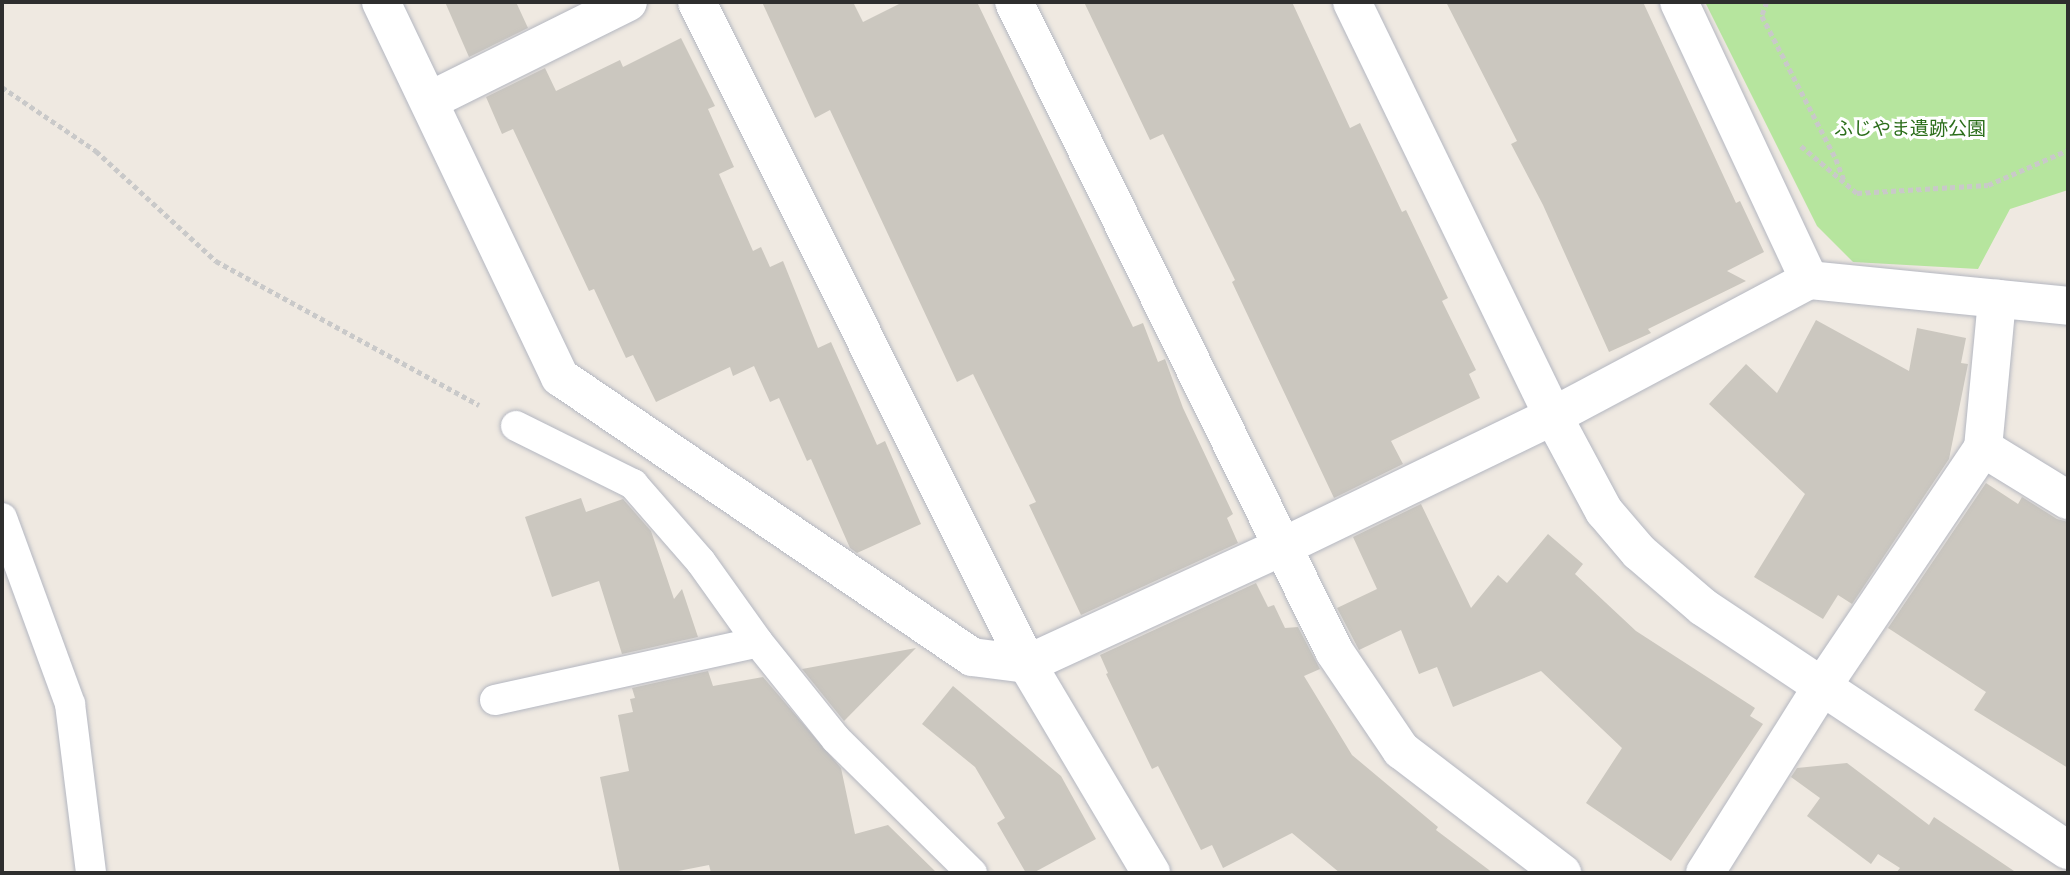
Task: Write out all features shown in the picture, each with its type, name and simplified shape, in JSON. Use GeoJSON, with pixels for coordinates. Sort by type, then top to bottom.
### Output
{"type":"FeatureCollection","features":[{"type":"Feature","properties":{"kind":"street"},"geometry":{"type":"LineString","coordinates":[[381,2],[560,377],[972,657],[1027,664],[1284,546],[1553,416],[1809,280],[2068,306]]}},
{"type":"Feature","properties":{"kind":"street"},"geometry":{"type":"LineString","coordinates":[[429,101],[628,2]]}},
{"type":"Feature","properties":{"kind":"street"},"geometry":{"type":"LineString","coordinates":[[697,2],[1027,664],[1152,873]]}},
{"type":"Feature","properties":{"kind":"street"},"geometry":{"type":"LineString","coordinates":[[1014,2],[1334,651],[1401,750],[1562,873]]}},
{"type":"Feature","properties":{"kind":"street"},"geometry":{"type":"LineString","coordinates":[[1352,2],[1553,416],[1604,511],[1639,552],[1703,607],[2068,850]]}},
{"type":"Feature","properties":{"kind":"street"},"geometry":{"type":"LineString","coordinates":[[1679,2],[1809,280]]}},
{"type":"Feature","properties":{"kind":"street"},"geometry":{"type":"LineString","coordinates":[[1705,873],[1823,685],[1983,448],[1997,299]]}},
{"type":"Feature","properties":{"kind":"street"},"geometry":{"type":"LineString","coordinates":[[1983,448],[2068,500]]}},
{"type":"Feature","properties":{"kind":"lane"},"geometry":{"type":"LineString","coordinates":[[516,426],[634,484],[701,562],[758,642],[836,739],[972,873]]}},
{"type":"Feature","properties":{"kind":"lane"},"geometry":{"type":"LineString","coordinates":[[2,518],[70,704],[91,873]]}},
{"type":"Feature","properties":{"kind":"lane"},"geometry":{"type":"LineString","coordinates":[[495,700],[758,642]]}},
{"type":"Feature","properties":{"kind":"path"},"geometry":{"type":"LineString","coordinates":[[1767,2],[1762,16],[1836,159],[1844,183]]}},
{"type":"Feature","properties":{"kind":"path"},"geometry":{"type":"LineString","coordinates":[[2,87],[96,151],[216,261],[516,426]]}},
{"type":"Feature","properties":{"kind":"path"},"geometry":{"type":"LineString","coordinates":[[1740,137],[1787,137],[1857,193],[1988,186],[2068,150]]}},
{"type":"Feature","properties":{"kind":"green space","name":"ふじやま遺跡公園"},"geometry":{"type":"Polygon","coordinates":[[[1705,2],[2068,2],[2068,190],[2010,209],[1978,269],[1853,262],[1817,226],[1705,2]]]}},
{"type":"Feature","properties":{"kind":"building"},"geometry":{"type":"Polygon","coordinates":[[[445,2],[516,2],[528,28],[469,57],[445,2]]]}},
{"type":"Feature","properties":{"kind":"building"},"geometry":{"type":"Polygon","coordinates":[[[762,2],[853,2],[863,22],[903,2],[977,2],[1133,327],[1143,323],[1158,362],[1165,359],[1183,408],[1233,514],[1227,518],[1238,543],[1081,615],[1029,505],[1036,502],[973,374],[957,382],[830,110],[815,118],[762,2]]]}},
{"type":"Feature","properties":{"kind":"building"},"geometry":{"type":"Polygon","coordinates":[[[1084,2],[1292,2],[1350,128],[1360,123],[1402,212],[1406,210],[1448,298],[1442,301],[1476,370],[1469,374],[1480,398],[1391,441],[1403,464],[1334,498],[1232,282],[1235,280],[1163,134],[1150,140],[1084,2]]]}},
{"type":"Feature","properties":{"kind":"building"},"geometry":{"type":"Polygon","coordinates":[[[1446,2],[1643,2],[1736,203],[1740,201],[1764,252],[1727,271],[1746,281],[1648,329],[1651,333],[1609,352],[1543,205],[1511,144],[1517,141],[1446,2]]]}},
{"type":"Feature","properties":{"kind":"building"},"geometry":{"type":"Polygon","coordinates":[[[681,38],[715,106],[708,109],[734,167],[719,174],[753,251],[761,247],[770,267],[783,261],[818,348],[831,342],[877,445],[885,441],[921,524],[857,553],[850,548],[811,459],[807,461],[779,398],[770,402],[754,366],[733,376],[730,367],[656,402],[633,355],[626,358],[594,289],[589,291],[513,129],[502,134],[486,97],[545,68],[556,91],[620,60],[623,67],[681,38]]]}},
{"type":"Feature","properties":{"kind":"building"},"geometry":{"type":"Polygon","coordinates":[[[1816,320],[1909,371],[1917,328],[1966,338],[1961,363],[1968,364],[1949,459],[1852,604],[1838,595],[1823,619],[1754,577],[1805,494],[1709,404],[1746,364],[1777,393],[1816,320]]]}},
{"type":"Feature","properties":{"kind":"building"},"geometry":{"type":"Polygon","coordinates":[[[1986,483],[2018,504],[2022,497],[2057,519],[2068,522],[2068,768],[1974,710],[1986,692],[1888,628],[1986,483]]]}},
{"type":"Feature","properties":{"kind":"building"},"geometry":{"type":"Polygon","coordinates":[[[581,498],[586,512],[623,499],[651,531],[674,599],[682,589],[698,637],[622,654],[599,581],[552,597],[525,517],[581,498]]]}},
{"type":"Feature","properties":{"kind":"building"},"geometry":{"type":"Polygon","coordinates":[[[1421,504],[1471,608],[1498,575],[1507,583],[1548,534],[1583,564],[1575,574],[1636,631],[1755,708],[1750,716],[1763,724],[1671,861],[1586,803],[1622,748],[1541,671],[1453,707],[1437,667],[1419,674],[1401,630],[1359,650],[1337,608],[1377,589],[1353,537],[1421,504]]]}},
{"type":"Feature","properties":{"kind":"building"},"geometry":{"type":"Polygon","coordinates":[[[1256,583],[1268,607],[1274,605],[1285,628],[1298,627],[1320,669],[1304,676],[1352,755],[1438,827],[1436,830],[1493,873],[1340,873],[1292,833],[1223,868],[1212,845],[1201,850],[1158,766],[1152,769],[1106,674],[1108,673],[1100,655],[1256,583]]]}},
{"type":"Feature","properties":{"kind":"building"},"geometry":{"type":"Polygon","coordinates":[[[916,648],[844,721],[802,669],[916,648]]]}},
{"type":"Feature","properties":{"kind":"building"},"geometry":{"type":"Polygon","coordinates":[[[708,671],[713,686],[763,677],[841,768],[855,834],[888,825],[937,873],[711,873],[709,865],[668,873],[620,873],[600,777],[629,771],[618,715],[633,712],[630,699],[635,698],[632,688],[708,671]]]}},
{"type":"Feature","properties":{"kind":"building"},"geometry":{"type":"Polygon","coordinates":[[[953,686],[1061,776],[1096,839],[1033,873],[1026,873],[997,823],[1005,818],[975,767],[922,724],[953,686]]]}},
{"type":"Feature","properties":{"kind":"building"},"geometry":{"type":"Polygon","coordinates":[[[1847,763],[1929,825],[1934,817],[2017,873],[1896,873],[1900,868],[1878,854],[1871,864],[1807,816],[1820,798],[1791,777],[1797,768],[1847,763]]]}}]}
